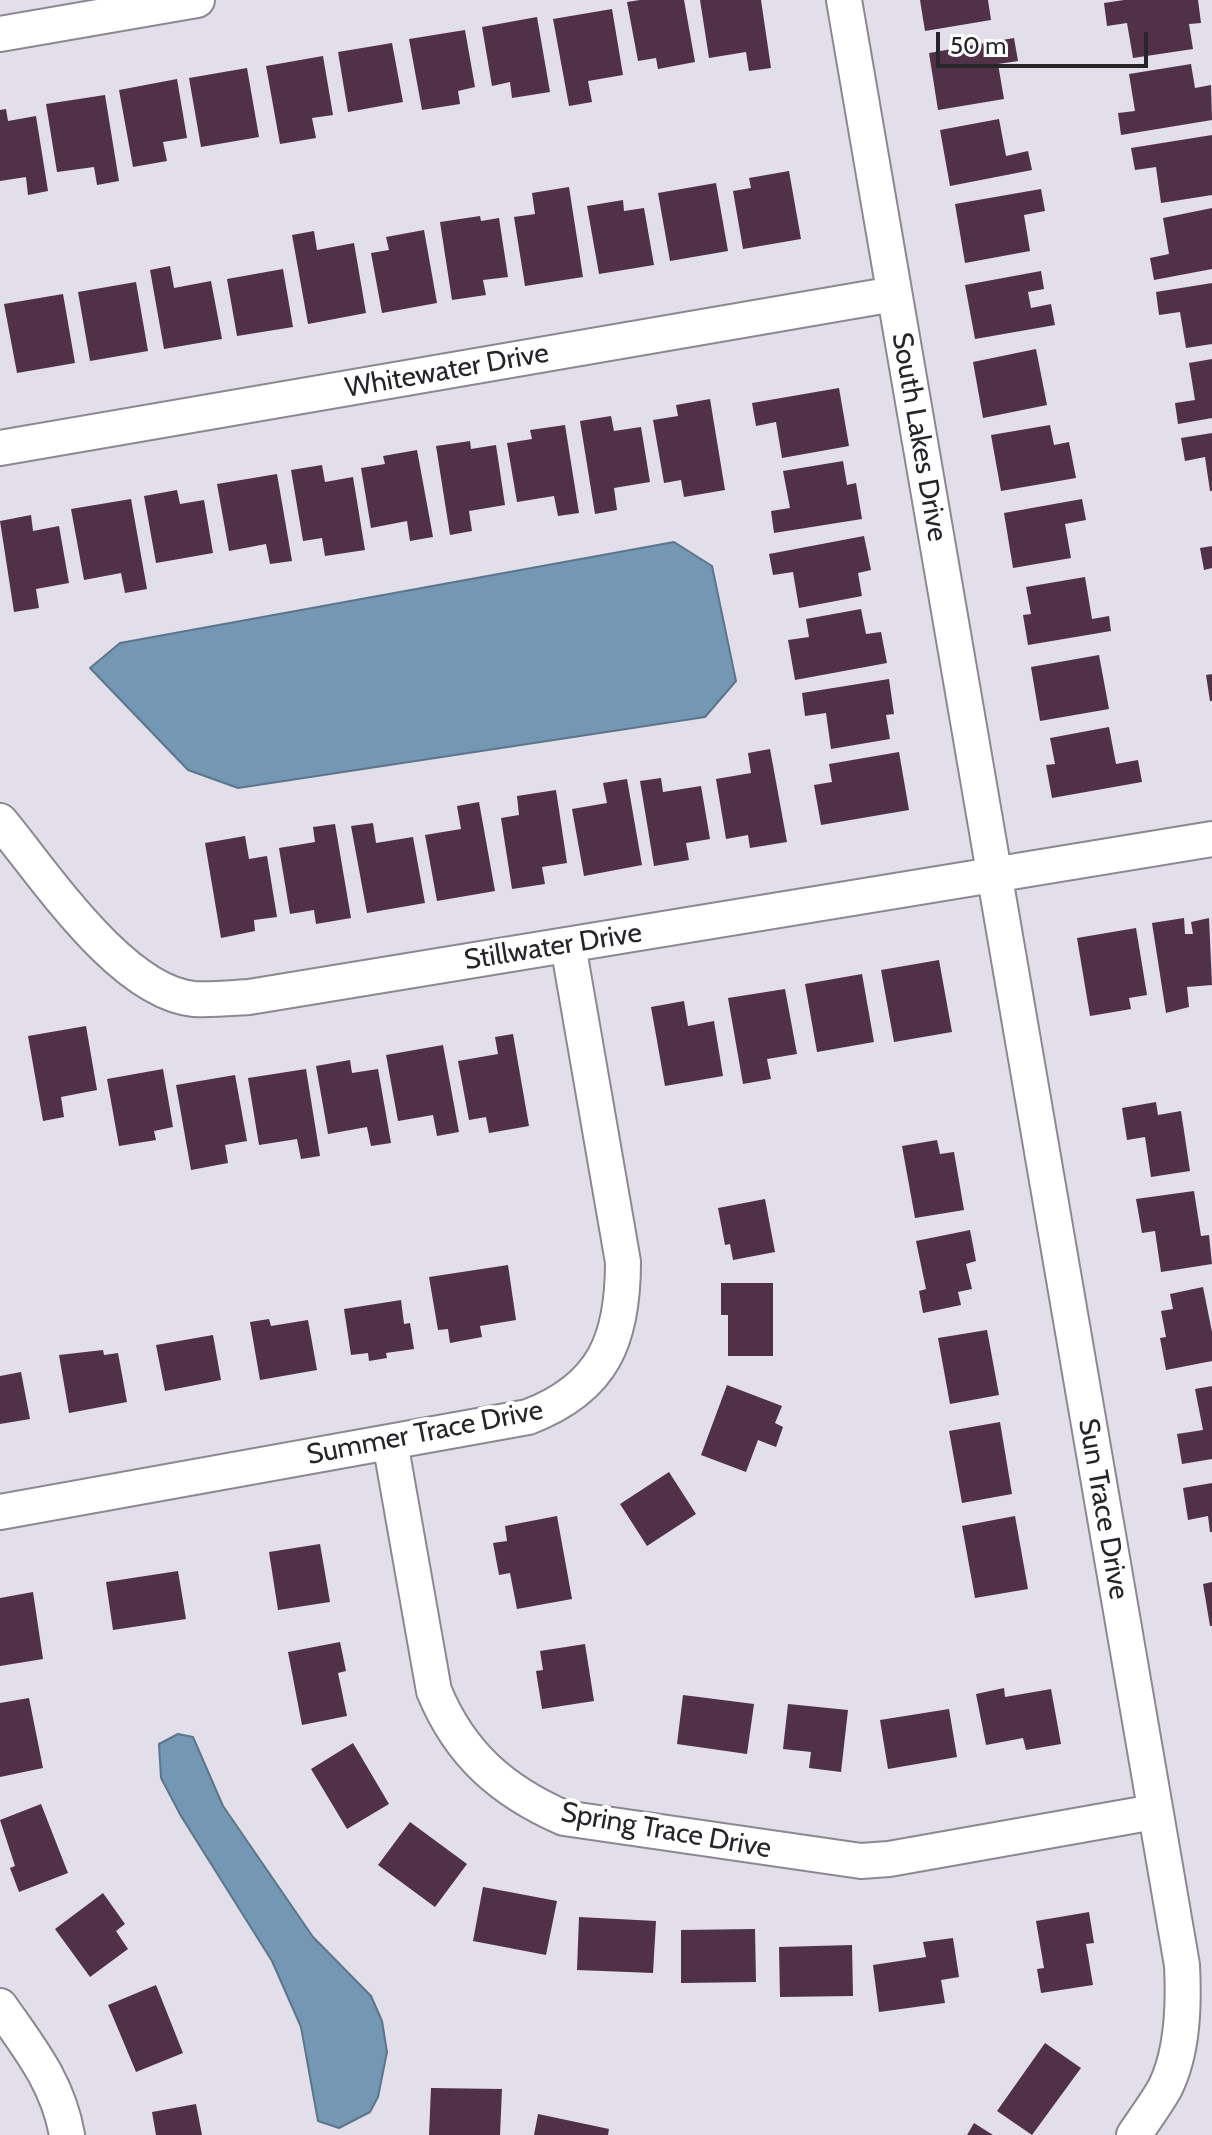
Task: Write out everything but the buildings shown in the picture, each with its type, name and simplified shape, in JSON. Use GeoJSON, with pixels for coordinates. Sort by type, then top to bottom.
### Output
{"type":"FeatureCollection","features":[{"type":"Feature","properties":{"kind":"street"},"geometry":{"type":"LineString","coordinates":[[0,34],[197,0]]}},
{"type":"Feature","properties":{"kind":"street","name":"South Lakes Drive"},"geometry":{"type":"LineString","coordinates":[[844,0],[994,874]]}},
{"type":"Feature","properties":{"kind":"street","name":"Whitewater Drive"},"geometry":{"type":"LineString","coordinates":[[0,448],[894,294]]}},
{"type":"Feature","properties":{"kind":"street","name":"Stillwater Drive"},"geometry":{"type":"LineString","coordinates":[[0,821],[120,964],[153,986],[192,999],[249,997],[1212,839]]}},
{"type":"Feature","properties":{"kind":"street","name":"Sun Trace Drive"},"geometry":{"type":"LineString","coordinates":[[994,874],[1182,1965],[1184,1997],[1181,2027],[1166,2086],[1134,2135]]}},
{"type":"Feature","properties":{"kind":"street","name":"Summer Trace Drive"},"geometry":{"type":"LineString","coordinates":[[0,1512],[528,1417],[556,1407],[595,1375],[617,1332],[623,1305],[623,1262],[568,945]]}},
{"type":"Feature","properties":{"kind":"street","name":"Spring Trace Drive"},"geometry":{"type":"LineString","coordinates":[[390,1442],[434,1691],[444,1716],[490,1777],[533,1804],[564,1818],[861,1861],[889,1859],[1154,1812]]}},
{"type":"Feature","properties":{"kind":"street"},"geometry":{"type":"LineString","coordinates":[[0,2006],[49,2075],[59,2097],[67,2135]]}},
{"type":"Feature","properties":{"kind":"water"},"geometry":{"type":"Polygon","coordinates":[[[674,542],[712,566],[736,681],[705,717],[238,788],[188,770],[90,668],[120,643],[674,542]]]}},
{"type":"Feature","properties":{"kind":"water"},"geometry":{"type":"Polygon","coordinates":[[[178,1734],[193,1737],[223,1806],[313,1937],[371,1996],[382,2021],[387,2052],[378,2097],[370,2112],[339,2128],[318,2121],[301,2027],[272,1961],[181,1816],[161,1778],[159,1744],[178,1734]]]}}]}
